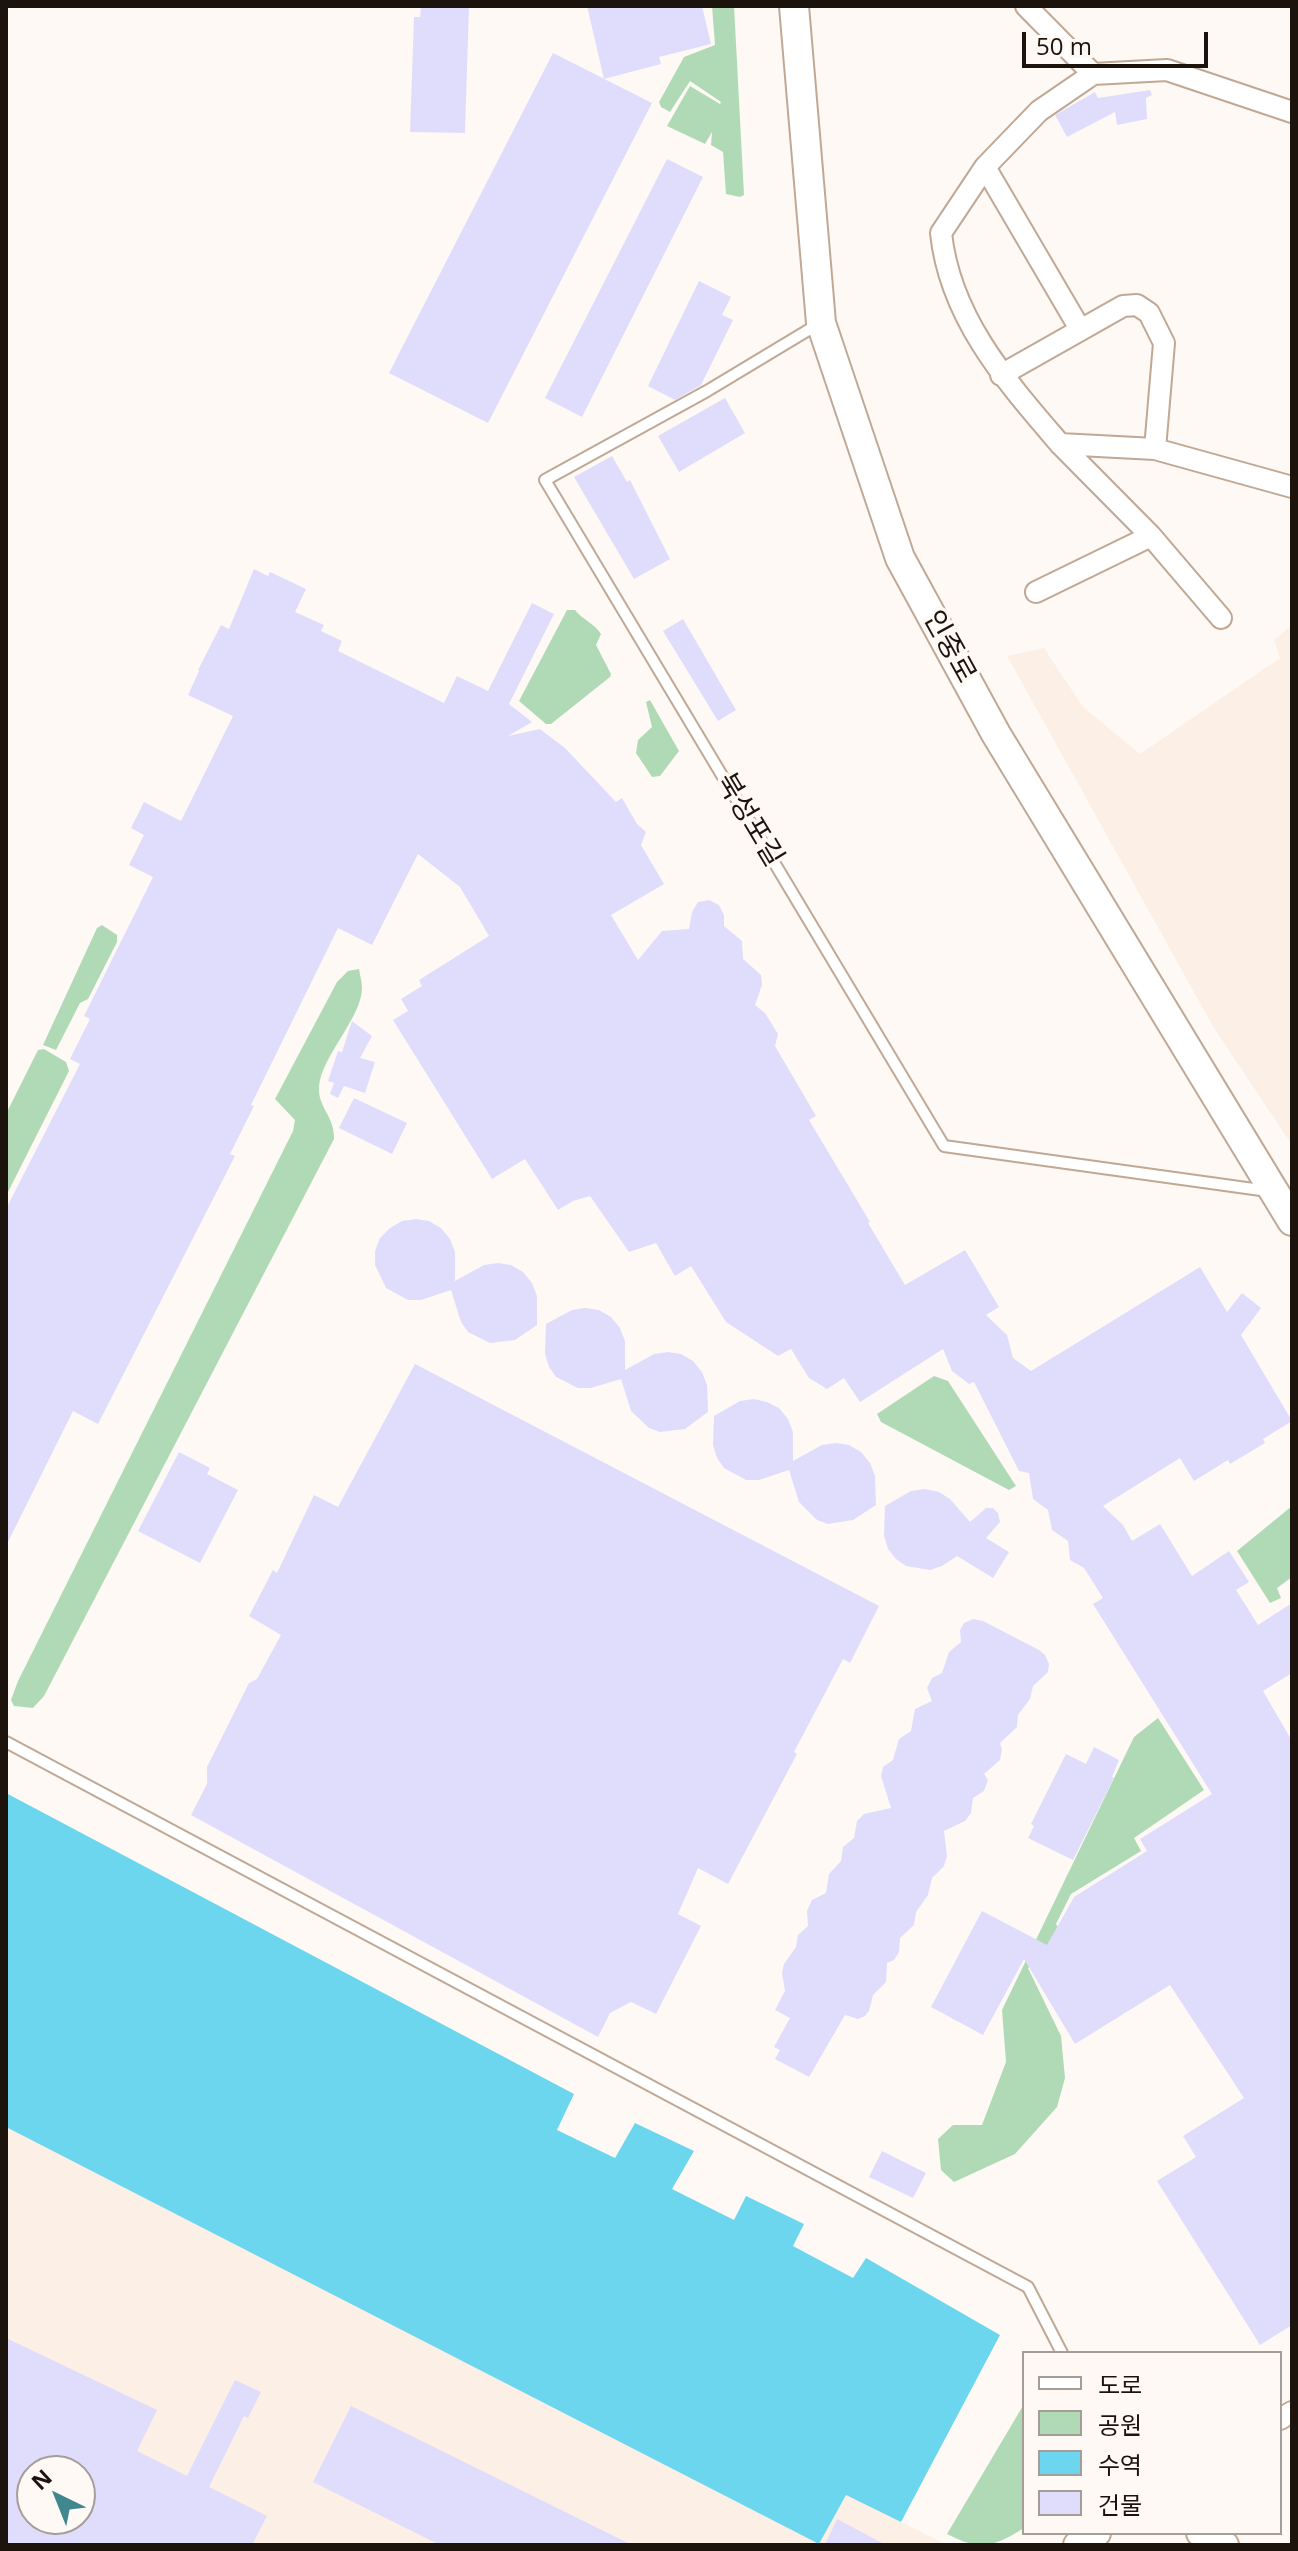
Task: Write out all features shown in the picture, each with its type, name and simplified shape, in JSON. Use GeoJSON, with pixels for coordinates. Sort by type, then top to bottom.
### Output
{"type":"FeatureCollection","features":[{"type":"Feature","properties":{"kind":"main road","name":"인중로"},"geometry":{"type":"LineString","coordinates":[[794,6],[821,323],[900,558],[996,734],[1292,1221]]}},
{"type":"Feature","properties":{"kind":"street"},"geometry":{"type":"LineString","coordinates":[[1026,6],[1093,74]]}},
{"type":"Feature","properties":{"kind":"street"},"geometry":{"type":"LineString","coordinates":[[1221,618],[1151,536],[1060,444],[1001,375],[971,330],[944,261],[941,233],[985,167],[1039,111],[1093,74],[1167,70],[1292,112]]}},
{"type":"Feature","properties":{"kind":"street"},"geometry":{"type":"LineString","coordinates":[[985,167],[1080,329]]}},
{"type":"Feature","properties":{"kind":"street"},"geometry":{"type":"LineString","coordinates":[[1001,375],[1123,306],[1137,305],[1149,313],[1164,343],[1155,449]]}},
{"type":"Feature","properties":{"kind":"street"},"geometry":{"type":"LineString","coordinates":[[1060,444],[1155,449],[1292,487]]}},
{"type":"Feature","properties":{"kind":"street"},"geometry":{"type":"LineString","coordinates":[[1036,592],[1151,536]]}},
{"type":"Feature","properties":{"kind":"street"},"geometry":{"type":"LineString","coordinates":[[1204,2535],[1225,2545]]}},
{"type":"Feature","properties":{"kind":"lane","name":"북성포길"},"geometry":{"type":"LineString","coordinates":[[821,323],[707,391],[545,480],[944,1146],[1274,1192]]}},
{"type":"Feature","properties":{"kind":"lane"},"geometry":{"type":"LineString","coordinates":[[6,1742],[1028,2287],[1061,2351]]}},
{"type":"Feature","properties":{"kind":"shaded area"},"geometry":{"type":"Polygon","coordinates":[[[1292,625],[1292,1145],[1214,1028],[1007,656],[1044,648],[1083,707],[1140,754],[1280,658],[1274,640],[1292,625]]]}},
{"type":"Feature","properties":{"kind":"shaded area"},"geometry":{"type":"Polygon","coordinates":[[[6,2127],[819,2544],[845,2494],[947,2545],[6,2545],[6,2127]]]}},
{"type":"Feature","properties":{"kind":"green space"},"geometry":{"type":"Polygon","coordinates":[[[712,6],[734,6],[744,195],[740,197],[726,194],[723,152],[711,145],[712,132],[705,144],[667,126],[690,86],[721,102],[690,81],[670,112],[659,102],[684,57],[715,45],[712,6]]]}},
{"type":"Feature","properties":{"kind":"green space"},"geometry":{"type":"Polygon","coordinates":[[[567,610],[575,610],[601,634],[596,645],[611,674],[551,724],[546,724],[519,701],[567,610]]]}},
{"type":"Feature","properties":{"kind":"green space"},"geometry":{"type":"Polygon","coordinates":[[[650,700],[679,751],[660,776],[652,777],[636,753],[638,740],[652,727],[646,702],[650,700]]]}},
{"type":"Feature","properties":{"kind":"green space"},"geometry":{"type":"Polygon","coordinates":[[[102,925],[117,935],[117,942],[88,999],[80,1003],[56,1050],[43,1045],[97,928],[102,925]]]}},
{"type":"Feature","properties":{"kind":"green space"},"geometry":{"type":"Polygon","coordinates":[[[359,969],[362,986],[360,999],[320,1080],[320,1097],[334,1139],[44,1696],[33,1708],[14,1706],[11,1700],[18,1681],[293,1131],[295,1120],[275,1099],[337,982],[348,971],[359,969]]]}},
{"type":"Feature","properties":{"kind":"green space"},"geometry":{"type":"Polygon","coordinates":[[[44,1049],[66,1062],[69,1071],[6,1196],[6,1114],[38,1050],[44,1049]]]}},
{"type":"Feature","properties":{"kind":"green space"},"geometry":{"type":"Polygon","coordinates":[[[934,1376],[948,1381],[1016,1486],[1009,1490],[881,1422],[877,1414],[934,1376]]]}},
{"type":"Feature","properties":{"kind":"green space"},"geometry":{"type":"Polygon","coordinates":[[[1292,1506],[1292,1577],[1277,1588],[1281,1598],[1270,1603],[1237,1551],[1292,1506]]]}},
{"type":"Feature","properties":{"kind":"green space"},"geometry":{"type":"Polygon","coordinates":[[[1158,1718],[1204,1790],[1134,1838],[1141,1851],[1071,1894],[1056,1924],[1067,1944],[1028,1968],[1061,2036],[1065,2078],[1057,2107],[1015,2154],[954,2182],[941,2170],[938,2139],[953,2125],[982,2125],[1006,2062],[1002,2010],[1134,1737],[1158,1718]]]}},
{"type":"Feature","properties":{"kind":"green space"},"geometry":{"type":"Polygon","coordinates":[[[1022,2407],[1022,2529],[995,2543],[978,2545],[947,2534],[1022,2407]]]}},
{"type":"Feature","properties":{"kind":"water"},"geometry":{"type":"Polygon","coordinates":[[[6,1793],[574,2094],[557,2130],[615,2158],[635,2123],[694,2151],[672,2189],[734,2220],[746,2196],[804,2224],[793,2246],[853,2278],[866,2258],[1000,2335],[901,2522],[846,2495],[819,2544],[6,2127],[6,1793]]]}},
{"type":"Feature","properties":{"kind":"building"},"geometry":{"type":"Polygon","coordinates":[[[421,6],[469,6],[465,133],[410,132],[414,17],[420,17],[421,6]]]}},
{"type":"Feature","properties":{"kind":"building"},"geometry":{"type":"Polygon","coordinates":[[[587,6],[702,6],[711,44],[659,57],[661,64],[604,79],[587,6]]]}},
{"type":"Feature","properties":{"kind":"building"},"geometry":{"type":"Polygon","coordinates":[[[553,53],[652,103],[488,423],[389,373],[553,53]]]}},
{"type":"Feature","properties":{"kind":"building"},"geometry":{"type":"Polygon","coordinates":[[[1150,90],[1152,95],[1146,98],[1147,119],[1117,125],[1115,112],[1067,137],[1055,115],[1095,92],[1098,98],[1150,90]]]}},
{"type":"Feature","properties":{"kind":"building"},"geometry":{"type":"Polygon","coordinates":[[[667,159],[703,177],[582,417],[545,398],[667,159]]]}},
{"type":"Feature","properties":{"kind":"building"},"geometry":{"type":"Polygon","coordinates":[[[699,281],[731,297],[722,315],[733,320],[701,385],[675,400],[648,386],[699,281]]]}},
{"type":"Feature","properties":{"kind":"building"},"geometry":{"type":"Polygon","coordinates":[[[725,398],[745,433],[679,472],[658,436],[725,398]]]}},
{"type":"Feature","properties":{"kind":"building"},"geometry":{"type":"Polygon","coordinates":[[[612,456],[627,482],[630,480],[670,559],[634,579],[574,477],[612,456]]]}},
{"type":"Feature","properties":{"kind":"building"},"geometry":{"type":"Polygon","coordinates":[[[254,569],[268,576],[270,572],[306,589],[295,612],[324,625],[321,631],[342,641],[338,651],[444,703],[457,676],[488,691],[532,603],[554,614],[509,704],[532,722],[508,736],[540,729],[565,748],[616,802],[622,798],[637,824],[646,832],[641,845],[664,884],[611,915],[638,960],[662,931],[689,929],[692,912],[698,902],[709,900],[719,905],[724,915],[724,926],[742,941],[743,959],[761,975],[762,985],[755,1005],[765,1013],[778,1034],[775,1046],[816,1116],[809,1120],[905,1285],[965,1250],[999,1307],[986,1315],[1007,1335],[1013,1358],[1031,1371],[1200,1267],[1227,1312],[1242,1293],[1261,1308],[1241,1335],[1292,1421],[1263,1439],[1265,1443],[1230,1464],[1228,1460],[1194,1481],[1180,1458],[1103,1506],[1123,1525],[1132,1541],[1160,1524],[1192,1576],[1229,1551],[1249,1582],[1236,1590],[1258,1625],[1292,1603],[1292,1673],[1263,1691],[1292,1741],[1292,2325],[1260,2345],[1157,2181],[1196,2157],[1183,2136],[1244,2098],[1170,1985],[1075,2044],[1024,1959],[983,2035],[931,2007],[982,1911],[1047,1945],[1074,1897],[1147,1851],[1140,1839],[1212,1794],[1093,1604],[1103,1598],[1084,1568],[1070,1560],[1068,1541],[1052,1530],[1048,1510],[1033,1499],[1029,1473],[1019,1471],[974,1382],[969,1384],[952,1371],[943,1349],[860,1402],[844,1378],[827,1389],[809,1378],[791,1349],[778,1356],[726,1322],[691,1266],[675,1276],[656,1243],[629,1252],[590,1196],[558,1210],[525,1159],[492,1179],[393,1020],[408,1011],[401,999],[422,986],[419,980],[489,936],[460,887],[418,854],[372,945],[338,928],[251,1105],[254,1106],[230,1154],[235,1156],[98,1424],[73,1411],[6,1546],[6,1209],[80,1064],[70,1059],[90,1019],[84,1016],[153,877],[129,865],[144,835],[131,828],[144,802],[181,821],[233,716],[188,695],[221,625],[229,629],[254,569]]]}},
{"type":"Feature","properties":{"kind":"building"},"geometry":{"type":"Polygon","coordinates":[[[683,619],[736,710],[718,721],[663,631],[683,619]]]}},
{"type":"Feature","properties":{"kind":"building"},"geometry":{"type":"Polygon","coordinates":[[[352,1021],[372,1036],[360,1058],[375,1062],[365,1093],[344,1086],[338,1098],[330,1094],[334,1083],[328,1081],[352,1021]]]}},
{"type":"Feature","properties":{"kind":"building"},"geometry":{"type":"Polygon","coordinates":[[[354,1098],[407,1123],[392,1154],[339,1128],[354,1098]]]}},
{"type":"Feature","properties":{"kind":"building"},"geometry":{"type":"Polygon","coordinates":[[[402,1221],[429,1221],[441,1228],[450,1239],[455,1252],[455,1281],[484,1265],[498,1263],[511,1265],[523,1272],[537,1296],[537,1325],[515,1340],[490,1343],[468,1332],[461,1322],[451,1290],[421,1300],[408,1300],[386,1288],[375,1265],[375,1251],[380,1238],[402,1221]]]}},
{"type":"Feature","properties":{"kind":"building"},"geometry":{"type":"Polygon","coordinates":[[[572,1310],[599,1310],[611,1317],[620,1328],[625,1341],[625,1370],[654,1354],[668,1352],[681,1354],[693,1361],[707,1385],[708,1412],[685,1429],[660,1432],[649,1428],[631,1411],[621,1379],[591,1388],[578,1388],[556,1377],[545,1354],[546,1324],[572,1310]]]}},
{"type":"Feature","properties":{"kind":"building"},"geometry":{"type":"Polygon","coordinates":[[[415,1364],[879,1606],[850,1663],[843,1659],[728,1884],[698,1868],[678,1914],[701,1926],[656,2014],[631,2002],[610,2013],[598,2037],[191,1815],[207,1784],[207,1767],[249,1683],[257,1679],[281,1635],[249,1616],[273,1570],[277,1573],[314,1495],[338,1507],[415,1364]]]}},
{"type":"Feature","properties":{"kind":"building"},"geometry":{"type":"Polygon","coordinates":[[[754,1399],[779,1408],[788,1419],[793,1432],[793,1461],[822,1445],[836,1443],[849,1445],[861,1452],[875,1476],[876,1505],[853,1520],[828,1524],[817,1520],[799,1502],[789,1470],[759,1480],[746,1480],[724,1468],[713,1445],[714,1416],[740,1401],[754,1399]]]}},
{"type":"Feature","properties":{"kind":"building"},"geometry":{"type":"Polygon","coordinates":[[[179,1452],[210,1468],[207,1474],[238,1490],[200,1563],[138,1531],[179,1452]]]}},
{"type":"Feature","properties":{"kind":"building"},"geometry":{"type":"Polygon","coordinates":[[[925,1489],[939,1492],[950,1499],[970,1522],[986,1508],[993,1508],[998,1513],[1000,1522],[986,1538],[1009,1552],[993,1578],[957,1556],[930,1570],[906,1566],[888,1549],[884,1536],[885,1506],[911,1491],[925,1489]]]}},
{"type":"Feature","properties":{"kind":"building"},"geometry":{"type":"Polygon","coordinates":[[[973,1619],[983,1621],[1039,1650],[1049,1664],[1048,1672],[1033,1686],[1030,1699],[1018,1715],[1017,1727],[1000,1743],[1000,1760],[984,1774],[988,1780],[984,1791],[973,1798],[971,1813],[965,1821],[944,1831],[947,1856],[944,1866],[932,1878],[928,1895],[916,1912],[914,1925],[900,1938],[899,1952],[894,1960],[887,1963],[886,1982],[873,1995],[869,2011],[858,2019],[845,2015],[809,2077],[775,2059],[780,2050],[774,2047],[790,2018],[775,2010],[785,1991],[784,1964],[796,1947],[798,1935],[808,1926],[807,1911],[812,1900],[826,1893],[829,1874],[841,1861],[843,1847],[854,1838],[857,1821],[864,1814],[891,1808],[881,1776],[883,1767],[893,1760],[899,1739],[911,1731],[915,1709],[932,1701],[927,1688],[932,1678],[942,1673],[949,1652],[961,1642],[960,1630],[964,1623],[973,1619]]]}},
{"type":"Feature","properties":{"kind":"building"},"geometry":{"type":"Polygon","coordinates":[[[1094,1747],[1119,1760],[1114,1778],[1073,1860],[1028,1838],[1034,1826],[1031,1824],[1066,1754],[1086,1764],[1094,1747]]]}},
{"type":"Feature","properties":{"kind":"building"},"geometry":{"type":"Polygon","coordinates":[[[882,2151],[926,2173],[913,2198],[869,2177],[882,2151]]]}},
{"type":"Feature","properties":{"kind":"building"},"geometry":{"type":"Polygon","coordinates":[[[6,2338],[157,2410],[137,2451],[187,2476],[235,2380],[261,2392],[248,2418],[244,2416],[209,2487],[267,2516],[252,2545],[6,2545],[6,2338]]]}},
{"type":"Feature","properties":{"kind":"building"},"geometry":{"type":"Polygon","coordinates":[[[351,2406],[632,2545],[440,2545],[313,2482],[351,2406]]]}},
{"type":"Feature","properties":{"kind":"building"},"geometry":{"type":"Polygon","coordinates":[[[837,2519],[886,2545],[825,2545],[837,2519]]]}}]}
